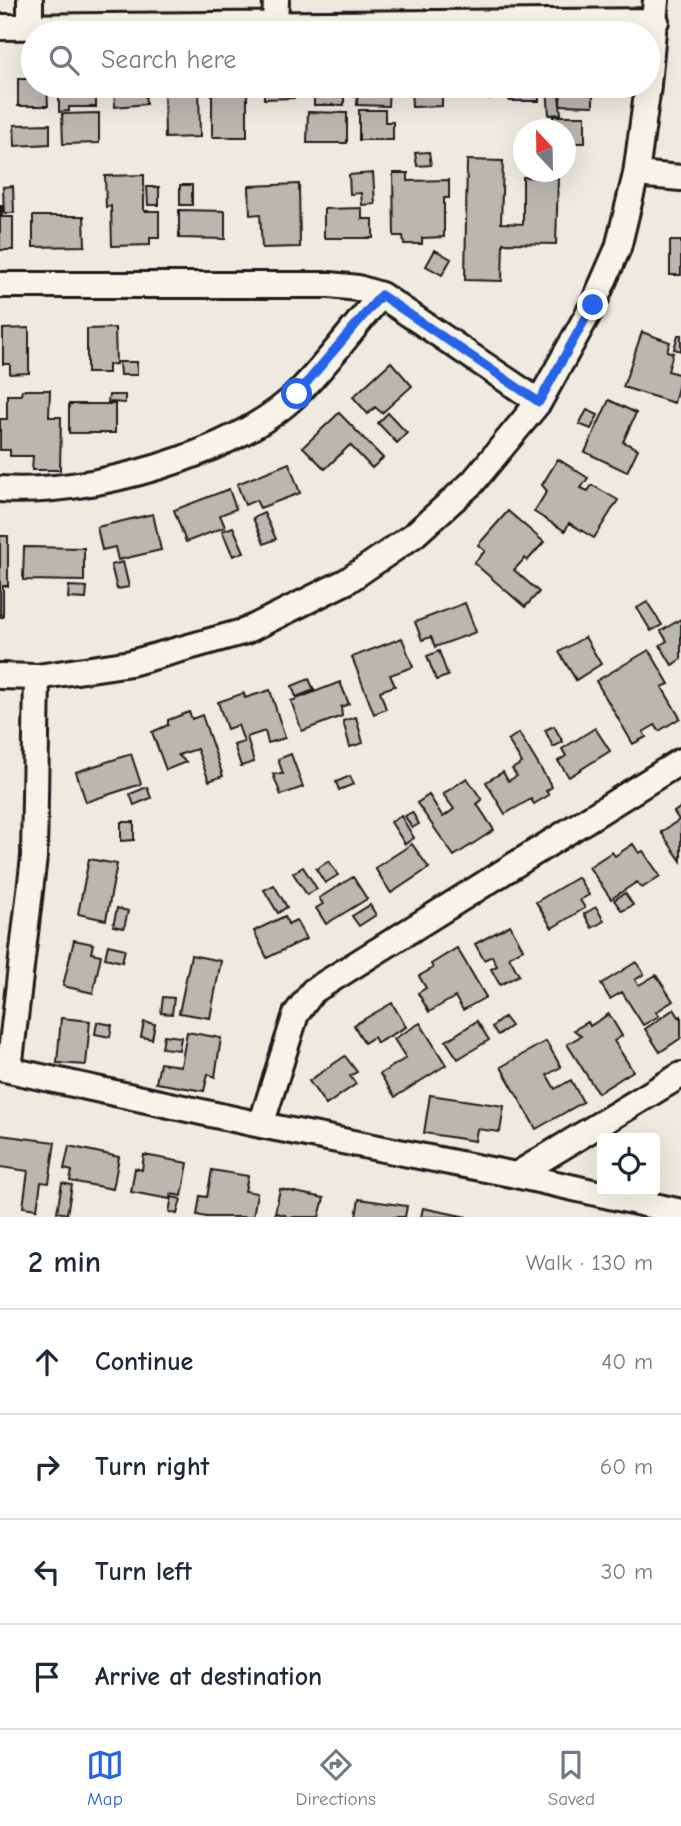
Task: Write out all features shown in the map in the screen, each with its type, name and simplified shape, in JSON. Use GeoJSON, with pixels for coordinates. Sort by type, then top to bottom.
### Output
{"type":"FeatureCollection","features":[{"type":"Feature","properties":{"kind":"street"},"geometry":{"type":"LineString","coordinates":[[30,0],[30,21]]}},
{"type":"Feature","properties":{"kind":"street"},"geometry":{"type":"LineString","coordinates":[[275,21],[276,0]]}},
{"type":"Feature","properties":{"kind":"street"},"geometry":{"type":"LineString","coordinates":[[402,21],[656,11]]}},
{"type":"Feature","properties":{"kind":"street"},"geometry":{"type":"LineString","coordinates":[[0,27],[21,27]]}},
{"type":"Feature","properties":{"kind":"street"},"geometry":{"type":"LineString","coordinates":[[0,676],[37,677],[131,663],[246,631],[347,581],[414,535],[473,482],[539,402],[593,305],[618,248],[636,174],[646,98]]}},
{"type":"Feature","properties":{"kind":"street"},"geometry":{"type":"LineString","coordinates":[[636,174],[681,178]]}},
{"type":"Feature","properties":{"kind":"street"},"geometry":{"type":"LineString","coordinates":[[0,285],[330,285],[358,288],[381,295],[539,402]]}},
{"type":"Feature","properties":{"kind":"street"},"geometry":{"type":"LineString","coordinates":[[0,489],[20,491],[67,487],[138,472],[204,452],[253,428],[297,394],[381,295]]}},
{"type":"Feature","properties":{"kind":"street"},"geometry":{"type":"LineString","coordinates":[[37,677],[34,857],[4,1069],[261,1125],[516,1175],[681,1212]]}},
{"type":"Feature","properties":{"kind":"street"},"geometry":{"type":"LineString","coordinates":[[261,1125],[296,1014],[313,991],[681,761]]}},
{"type":"Feature","properties":{"kind":"street"},"geometry":{"type":"LineString","coordinates":[[516,1175],[681,1075]]}},
{"type":"Feature","properties":{"kind":"building"},"geometry":{"type":"Polygon","coordinates":[[[18,79],[21,79],[21,98],[48,98],[48,106],[18,106],[18,79]]]}},
{"type":"Feature","properties":{"kind":"building"},"geometry":{"type":"Polygon","coordinates":[[[59,98],[96,98],[96,107],[69,107],[69,111],[59,112],[59,98]]]}},
{"type":"Feature","properties":{"kind":"building"},"geometry":{"type":"Polygon","coordinates":[[[115,98],[146,98],[146,104],[115,107],[115,98]]]}},
{"type":"Feature","properties":{"kind":"building"},"geometry":{"type":"Polygon","coordinates":[[[164,98],[199,98],[200,137],[165,138],[164,98]]]}},
{"type":"Feature","properties":{"kind":"building"},"geometry":{"type":"Polygon","coordinates":[[[212,98],[247,98],[247,137],[212,137],[212,98]]]}},
{"type":"Feature","properties":{"kind":"building"},"geometry":{"type":"Polygon","coordinates":[[[314,98],[344,98],[344,105],[314,105],[314,98]]]}},
{"type":"Feature","properties":{"kind":"building"},"geometry":{"type":"Polygon","coordinates":[[[357,98],[388,98],[388,106],[357,105],[357,98]]]}},
{"type":"Feature","properties":{"kind":"building"},"geometry":{"type":"Polygon","coordinates":[[[412,98],[442,98],[442,106],[412,107],[412,98]]]}},
{"type":"Feature","properties":{"kind":"building"},"geometry":{"type":"Polygon","coordinates":[[[509,98],[539,98],[539,101],[509,101],[509,98]]]}},
{"type":"Feature","properties":{"kind":"building"},"geometry":{"type":"Polygon","coordinates":[[[548,98],[559,98],[561,114],[549,115],[548,98]]]}},
{"type":"Feature","properties":{"kind":"building"},"geometry":{"type":"Polygon","coordinates":[[[560,98],[593,98],[593,106],[560,105],[560,98]]]}},
{"type":"Feature","properties":{"kind":"building"},"geometry":{"type":"Polygon","coordinates":[[[359,110],[385,110],[385,122],[393,122],[393,140],[359,140],[359,110]]]}},
{"type":"Feature","properties":{"kind":"building"},"geometry":{"type":"Polygon","coordinates":[[[308,112],[347,113],[347,143],[307,143],[308,112]]]}},
{"type":"Feature","properties":{"kind":"building"},"geometry":{"type":"Polygon","coordinates":[[[99,113],[99,143],[63,144],[62,114],[99,113]]]}},
{"type":"Feature","properties":{"kind":"building"},"geometry":{"type":"Polygon","coordinates":[[[553,116],[585,116],[585,143],[576,143],[576,119],[553,119],[553,116]]]}},
{"type":"Feature","properties":{"kind":"building"},"geometry":{"type":"Polygon","coordinates":[[[50,124],[50,144],[15,146],[14,125],[50,124]]]}},
{"type":"Feature","properties":{"kind":"building"},"geometry":{"type":"Polygon","coordinates":[[[429,152],[431,165],[417,166],[415,153],[429,152]]]}},
{"type":"Feature","properties":{"kind":"building"},"geometry":{"type":"Polygon","coordinates":[[[467,160],[503,161],[501,223],[523,224],[523,182],[558,182],[556,244],[503,243],[502,281],[465,280],[467,160]]]}},
{"type":"Feature","properties":{"kind":"building"},"geometry":{"type":"Polygon","coordinates":[[[373,173],[375,204],[362,205],[361,193],[350,194],[349,175],[373,173]]]}},
{"type":"Feature","properties":{"kind":"building"},"geometry":{"type":"Polygon","coordinates":[[[393,173],[408,173],[408,181],[449,180],[449,198],[444,198],[444,237],[422,238],[422,244],[404,244],[403,236],[394,236],[393,173]]]}},
{"type":"Feature","properties":{"kind":"building"},"geometry":{"type":"Polygon","coordinates":[[[144,175],[144,211],[159,211],[159,238],[150,238],[150,245],[112,246],[111,206],[106,207],[105,176],[144,175]]]}},
{"type":"Feature","properties":{"kind":"building"},"geometry":{"type":"Polygon","coordinates":[[[299,184],[300,247],[262,248],[260,214],[250,215],[249,186],[299,184]]]}},
{"type":"Feature","properties":{"kind":"building"},"geometry":{"type":"Polygon","coordinates":[[[180,185],[192,185],[192,205],[180,205],[180,185]]]}},
{"type":"Feature","properties":{"kind":"building"},"geometry":{"type":"Polygon","coordinates":[[[13,186],[14,213],[4,213],[3,187],[13,186]]]}},
{"type":"Feature","properties":{"kind":"building"},"geometry":{"type":"Polygon","coordinates":[[[147,187],[159,187],[159,205],[148,205],[147,187]]]}},
{"type":"Feature","properties":{"kind":"building"},"geometry":{"type":"Polygon","coordinates":[[[0,205],[2,217],[13,217],[13,250],[0,250],[0,205]]]}},
{"type":"Feature","properties":{"kind":"building"},"geometry":{"type":"Polygon","coordinates":[[[362,208],[362,219],[373,219],[373,238],[324,238],[324,209],[362,208]]]}},
{"type":"Feature","properties":{"kind":"building"},"geometry":{"type":"Polygon","coordinates":[[[179,210],[225,211],[225,239],[179,238],[179,210]]]}},
{"type":"Feature","properties":{"kind":"building"},"geometry":{"type":"Polygon","coordinates":[[[33,216],[84,216],[85,246],[33,247],[33,216]]]}},
{"type":"Feature","properties":{"kind":"building"},"geometry":{"type":"Polygon","coordinates":[[[670,241],[681,241],[681,275],[670,275],[670,241]]]}},
{"type":"Feature","properties":{"kind":"building"},"geometry":{"type":"Polygon","coordinates":[[[435,250],[451,259],[442,275],[426,266],[435,250]]]}},
{"type":"Feature","properties":{"kind":"building"},"geometry":{"type":"Polygon","coordinates":[[[29,328],[29,373],[10,374],[10,364],[3,364],[3,329],[29,328]]]}},
{"type":"Feature","properties":{"kind":"building"},"geometry":{"type":"Polygon","coordinates":[[[115,328],[116,364],[108,365],[108,373],[87,373],[87,329],[115,328]]]}},
{"type":"Feature","properties":{"kind":"building"},"geometry":{"type":"Polygon","coordinates":[[[642,332],[670,342],[667,351],[673,353],[668,371],[681,375],[674,403],[623,387],[642,332]]]}},
{"type":"Feature","properties":{"kind":"building"},"geometry":{"type":"Polygon","coordinates":[[[678,335],[681,335],[681,351],[674,349],[678,335]]]}},
{"type":"Feature","properties":{"kind":"building"},"geometry":{"type":"Polygon","coordinates":[[[119,362],[137,362],[137,375],[120,375],[119,362]]]}},
{"type":"Feature","properties":{"kind":"building"},"geometry":{"type":"Polygon","coordinates":[[[391,362],[412,386],[382,413],[375,407],[368,414],[353,397],[391,362]]]}},
{"type":"Feature","properties":{"kind":"building"},"geometry":{"type":"Polygon","coordinates":[[[22,390],[50,390],[49,417],[61,417],[60,470],[32,470],[33,456],[10,456],[10,450],[0,450],[0,419],[7,419],[7,395],[21,395],[22,390]]]}},
{"type":"Feature","properties":{"kind":"building"},"geometry":{"type":"Polygon","coordinates":[[[109,395],[125,395],[125,403],[108,402],[109,395]]]}},
{"type":"Feature","properties":{"kind":"building"},"geometry":{"type":"Polygon","coordinates":[[[609,400],[636,413],[623,442],[638,449],[627,472],[585,452],[609,400]]]}},
{"type":"Feature","properties":{"kind":"building"},"geometry":{"type":"Polygon","coordinates":[[[69,404],[115,404],[115,433],[69,433],[69,404]]]}},
{"type":"Feature","properties":{"kind":"building"},"geometry":{"type":"Polygon","coordinates":[[[587,410],[598,415],[591,429],[579,424],[587,410]]]}},
{"type":"Feature","properties":{"kind":"building"},"geometry":{"type":"Polygon","coordinates":[[[339,413],[383,458],[372,468],[350,445],[325,469],[303,447],[339,413]]]}},
{"type":"Feature","properties":{"kind":"building"},"geometry":{"type":"Polygon","coordinates":[[[388,413],[407,433],[397,443],[378,423],[388,413]]]}},
{"type":"Feature","properties":{"kind":"building"},"geometry":{"type":"Polygon","coordinates":[[[558,459],[588,478],[581,488],[588,491],[592,485],[618,500],[594,538],[569,523],[565,531],[534,512],[547,491],[542,485],[558,459]]]}},
{"type":"Feature","properties":{"kind":"building"},"geometry":{"type":"Polygon","coordinates":[[[289,463],[300,493],[260,508],[256,500],[245,505],[237,484],[289,463]]]}},
{"type":"Feature","properties":{"kind":"building"},"geometry":{"type":"Polygon","coordinates":[[[229,489],[236,509],[220,515],[225,527],[186,542],[174,510],[229,489]]]}},
{"type":"Feature","properties":{"kind":"building"},"geometry":{"type":"Polygon","coordinates":[[[508,511],[544,542],[527,561],[525,558],[514,570],[539,592],[525,607],[474,563],[485,551],[478,545],[508,511]]]}},
{"type":"Feature","properties":{"kind":"building"},"geometry":{"type":"Polygon","coordinates":[[[264,513],[276,539],[264,544],[253,518],[264,513]]]}},
{"type":"Feature","properties":{"kind":"building"},"geometry":{"type":"Polygon","coordinates":[[[153,514],[161,550],[118,560],[115,547],[102,550],[97,527],[153,514]]]}},
{"type":"Feature","properties":{"kind":"building"},"geometry":{"type":"Polygon","coordinates":[[[233,527],[244,552],[233,556],[222,531],[233,527]]]}},
{"type":"Feature","properties":{"kind":"building"},"geometry":{"type":"Polygon","coordinates":[[[0,536],[8,536],[8,586],[3,586],[3,617],[0,617],[0,536]]]}},
{"type":"Feature","properties":{"kind":"building"},"geometry":{"type":"Polygon","coordinates":[[[24,547],[84,548],[84,581],[23,580],[24,547]]]}},
{"type":"Feature","properties":{"kind":"building"},"geometry":{"type":"Polygon","coordinates":[[[123,562],[129,587],[117,589],[111,565],[123,562]]]}},
{"type":"Feature","properties":{"kind":"building"},"geometry":{"type":"Polygon","coordinates":[[[69,586],[87,587],[86,599],[68,598],[69,586]]]}},
{"type":"Feature","properties":{"kind":"building"},"geometry":{"type":"Polygon","coordinates":[[[647,602],[662,625],[651,631],[637,608],[647,602]]]}},
{"type":"Feature","properties":{"kind":"building"},"geometry":{"type":"Polygon","coordinates":[[[465,603],[476,632],[435,647],[431,637],[422,640],[415,622],[465,603]]]}},
{"type":"Feature","properties":{"kind":"building"},"geometry":{"type":"Polygon","coordinates":[[[681,619],[681,659],[672,665],[660,645],[667,641],[661,631],[681,619]]]}},
{"type":"Feature","properties":{"kind":"building"},"geometry":{"type":"Polygon","coordinates":[[[585,637],[601,664],[576,680],[559,652],[585,637]]]}},
{"type":"Feature","properties":{"kind":"building"},"geometry":{"type":"Polygon","coordinates":[[[402,638],[413,667],[390,675],[395,686],[380,691],[386,709],[374,714],[352,657],[402,638]]]}},
{"type":"Feature","properties":{"kind":"building"},"geometry":{"type":"Polygon","coordinates":[[[649,650],[669,684],[662,687],[680,718],[659,731],[655,725],[643,732],[646,737],[633,744],[596,681],[649,650]]]}},
{"type":"Feature","properties":{"kind":"building"},"geometry":{"type":"Polygon","coordinates":[[[439,651],[448,676],[436,680],[427,656],[439,651]]]}},
{"type":"Feature","properties":{"kind":"building"},"geometry":{"type":"Polygon","coordinates":[[[309,679],[314,690],[296,697],[292,686],[309,679]]]}},
{"type":"Feature","properties":{"kind":"building"},"geometry":{"type":"Polygon","coordinates":[[[340,682],[349,704],[341,707],[342,716],[302,731],[291,701],[340,682]]]}},
{"type":"Feature","properties":{"kind":"building"},"geometry":{"type":"Polygon","coordinates":[[[270,690],[285,738],[268,743],[265,731],[247,737],[254,762],[241,766],[234,745],[244,742],[238,725],[227,729],[218,702],[244,693],[245,698],[270,690]]]}},
{"type":"Feature","properties":{"kind":"building"},"geometry":{"type":"Polygon","coordinates":[[[189,712],[192,719],[202,715],[223,776],[209,781],[197,749],[178,755],[186,762],[166,770],[152,732],[168,725],[168,720],[189,712]]]}},
{"type":"Feature","properties":{"kind":"building"},"geometry":{"type":"Polygon","coordinates":[[[356,717],[363,743],[350,747],[343,721],[356,717]]]}},
{"type":"Feature","properties":{"kind":"building"},"geometry":{"type":"Polygon","coordinates":[[[554,726],[563,742],[553,747],[545,730],[554,726]]]}},
{"type":"Feature","properties":{"kind":"building"},"geometry":{"type":"Polygon","coordinates":[[[595,728],[610,751],[569,777],[558,761],[566,756],[562,749],[595,728]]]}},
{"type":"Feature","properties":{"kind":"building"},"geometry":{"type":"Polygon","coordinates":[[[519,733],[552,787],[546,791],[549,795],[534,804],[531,799],[505,814],[486,782],[503,772],[508,781],[517,776],[512,769],[522,763],[508,740],[519,733]]]}},
{"type":"Feature","properties":{"kind":"building"},"geometry":{"type":"Polygon","coordinates":[[[131,754],[141,784],[86,802],[76,772],[131,754]]]}},
{"type":"Feature","properties":{"kind":"building"},"geometry":{"type":"Polygon","coordinates":[[[291,754],[303,787],[281,795],[273,774],[283,774],[278,759],[291,754]]]}},
{"type":"Feature","properties":{"kind":"building"},"geometry":{"type":"Polygon","coordinates":[[[350,776],[354,784],[339,790],[336,782],[350,776]]]}},
{"type":"Feature","properties":{"kind":"building"},"geometry":{"type":"Polygon","coordinates":[[[467,778],[482,800],[477,804],[494,830],[454,856],[417,803],[429,795],[443,817],[454,809],[443,794],[467,778]]]}},
{"type":"Feature","properties":{"kind":"building"},"geometry":{"type":"Polygon","coordinates":[[[147,787],[151,798],[134,805],[130,794],[147,787]]]}},
{"type":"Feature","properties":{"kind":"building"},"geometry":{"type":"Polygon","coordinates":[[[681,807],[681,861],[661,832],[679,820],[674,812],[681,807]]]}},
{"type":"Feature","properties":{"kind":"building"},"geometry":{"type":"Polygon","coordinates":[[[412,812],[419,824],[412,828],[405,816],[412,812]]]}},
{"type":"Feature","properties":{"kind":"building"},"geometry":{"type":"Polygon","coordinates":[[[401,816],[414,838],[405,844],[391,822],[401,816]]]}},
{"type":"Feature","properties":{"kind":"building"},"geometry":{"type":"Polygon","coordinates":[[[121,822],[134,822],[134,840],[121,841],[121,822]]]}},
{"type":"Feature","properties":{"kind":"building"},"geometry":{"type":"Polygon","coordinates":[[[412,844],[429,868],[391,893],[375,868],[412,844]]]}},
{"type":"Feature","properties":{"kind":"building"},"geometry":{"type":"Polygon","coordinates":[[[633,844],[639,853],[643,851],[660,876],[642,888],[637,882],[611,899],[589,867],[612,852],[615,856],[633,844]]]}},
{"type":"Feature","properties":{"kind":"building"},"geometry":{"type":"Polygon","coordinates":[[[89,859],[117,864],[106,920],[78,914],[89,859]]]}},
{"type":"Feature","properties":{"kind":"building"},"geometry":{"type":"Polygon","coordinates":[[[329,861],[338,875],[325,883],[316,869],[329,861]]]}},
{"type":"Feature","properties":{"kind":"building"},"geometry":{"type":"Polygon","coordinates":[[[303,867],[317,889],[307,895],[293,873],[303,867]]]}},
{"type":"Feature","properties":{"kind":"building"},"geometry":{"type":"Polygon","coordinates":[[[353,877],[367,899],[326,924],[316,908],[323,904],[319,898],[353,877]]]}},
{"type":"Feature","properties":{"kind":"building"},"geometry":{"type":"Polygon","coordinates":[[[578,877],[589,895],[580,900],[585,908],[552,928],[536,902],[578,877]]]}},
{"type":"Feature","properties":{"kind":"building"},"geometry":{"type":"Polygon","coordinates":[[[274,885],[287,907],[278,913],[264,890],[274,885]]]}},
{"type":"Feature","properties":{"kind":"building"},"geometry":{"type":"Polygon","coordinates":[[[625,893],[633,905],[622,911],[614,900],[625,893]]]}},
{"type":"Feature","properties":{"kind":"building"},"geometry":{"type":"Polygon","coordinates":[[[370,905],[376,915],[359,926],[352,916],[370,905]]]}},
{"type":"Feature","properties":{"kind":"building"},"geometry":{"type":"Polygon","coordinates":[[[596,907],[604,921],[592,928],[584,914],[596,907]]]}},
{"type":"Feature","properties":{"kind":"building"},"geometry":{"type":"Polygon","coordinates":[[[117,908],[128,911],[124,928],[113,926],[117,908]]]}},
{"type":"Feature","properties":{"kind":"building"},"geometry":{"type":"Polygon","coordinates":[[[285,916],[288,924],[296,920],[306,939],[267,958],[254,931],[285,916]]]}},
{"type":"Feature","properties":{"kind":"building"},"geometry":{"type":"Polygon","coordinates":[[[510,925],[523,949],[509,957],[519,975],[500,985],[491,969],[497,966],[492,956],[484,960],[475,944],[510,925]]]}},
{"type":"Feature","properties":{"kind":"building"},"geometry":{"type":"Polygon","coordinates":[[[74,940],[93,944],[91,953],[101,955],[93,993],[63,986],[74,940]]]}},
{"type":"Feature","properties":{"kind":"building"},"geometry":{"type":"Polygon","coordinates":[[[108,945],[125,949],[122,962],[105,958],[108,945]]]}},
{"type":"Feature","properties":{"kind":"building"},"geometry":{"type":"Polygon","coordinates":[[[457,948],[486,997],[463,1010],[455,997],[429,1012],[418,993],[426,988],[419,976],[433,968],[431,964],[457,948]]]}},
{"type":"Feature","properties":{"kind":"building"},"geometry":{"type":"Polygon","coordinates":[[[191,955],[221,961],[210,1018],[179,1013],[191,955]]]}},
{"type":"Feature","properties":{"kind":"building"},"geometry":{"type":"Polygon","coordinates":[[[636,962],[644,974],[635,980],[639,985],[656,975],[673,1001],[656,1012],[659,1016],[643,1025],[622,992],[610,999],[601,984],[636,962]]]}},
{"type":"Feature","properties":{"kind":"building"},"geometry":{"type":"Polygon","coordinates":[[[163,997],[174,998],[172,1014],[161,1013],[163,997]]]}},
{"type":"Feature","properties":{"kind":"building"},"geometry":{"type":"Polygon","coordinates":[[[392,1003],[406,1027],[377,1043],[374,1037],[364,1043],[354,1025],[392,1003]]]}},
{"type":"Feature","properties":{"kind":"building"},"geometry":{"type":"Polygon","coordinates":[[[674,1009],[679,1017],[681,1016],[681,1038],[660,1052],[645,1029],[674,1009]]]}},
{"type":"Feature","properties":{"kind":"building"},"geometry":{"type":"Polygon","coordinates":[[[609,1014],[622,1036],[614,1041],[633,1071],[598,1093],[567,1044],[581,1036],[574,1030],[588,1022],[590,1026],[609,1014]]]}},
{"type":"Feature","properties":{"kind":"building"},"geometry":{"type":"Polygon","coordinates":[[[504,1017],[511,1026],[498,1035],[492,1027],[504,1017]]]}},
{"type":"Feature","properties":{"kind":"building"},"geometry":{"type":"Polygon","coordinates":[[[61,1018],[90,1021],[86,1065],[57,1063],[61,1018]]]}},
{"type":"Feature","properties":{"kind":"building"},"geometry":{"type":"Polygon","coordinates":[[[477,1021],[489,1040],[458,1059],[446,1041],[477,1021]]]}},
{"type":"Feature","properties":{"kind":"building"},"geometry":{"type":"Polygon","coordinates":[[[97,1022],[112,1025],[110,1037],[95,1034],[97,1022]]]}},
{"type":"Feature","properties":{"kind":"building"},"geometry":{"type":"Polygon","coordinates":[[[144,1022],[155,1024],[152,1039],[141,1037],[144,1022]]]}},
{"type":"Feature","properties":{"kind":"building"},"geometry":{"type":"Polygon","coordinates":[[[420,1023],[446,1065],[395,1097],[380,1074],[406,1058],[394,1039],[420,1023]]]}},
{"type":"Feature","properties":{"kind":"building"},"geometry":{"type":"Polygon","coordinates":[[[187,1032],[221,1038],[215,1077],[208,1074],[204,1091],[156,1083],[160,1063],[181,1066],[187,1032]]]}},
{"type":"Feature","properties":{"kind":"building"},"geometry":{"type":"Polygon","coordinates":[[[164,1035],[181,1037],[179,1050],[162,1048],[164,1035]]]}},
{"type":"Feature","properties":{"kind":"building"},"geometry":{"type":"Polygon","coordinates":[[[546,1041],[561,1067],[547,1075],[555,1089],[571,1080],[583,1102],[536,1129],[501,1067],[546,1041]]]}},
{"type":"Feature","properties":{"kind":"building"},"geometry":{"type":"Polygon","coordinates":[[[345,1056],[357,1072],[350,1076],[356,1084],[326,1105],[309,1081],[345,1056]]]}},
{"type":"Feature","properties":{"kind":"building"},"geometry":{"type":"Polygon","coordinates":[[[430,1095],[504,1106],[500,1132],[477,1129],[475,1141],[424,1133],[430,1095]]]}},
{"type":"Feature","properties":{"kind":"building"},"geometry":{"type":"Polygon","coordinates":[[[0,1135],[55,1142],[49,1183],[41,1182],[37,1209],[23,1207],[28,1171],[0,1167],[0,1135]]]}},
{"type":"Feature","properties":{"kind":"building"},"geometry":{"type":"Polygon","coordinates":[[[69,1146],[119,1157],[113,1189],[70,1181],[72,1171],[64,1169],[69,1146]]]}},
{"type":"Feature","properties":{"kind":"building"},"geometry":{"type":"Polygon","coordinates":[[[144,1155],[188,1163],[182,1196],[171,1194],[170,1199],[131,1192],[135,1168],[142,1170],[144,1155]]]}},
{"type":"Feature","properties":{"kind":"building"},"geometry":{"type":"Polygon","coordinates":[[[212,1170],[248,1176],[245,1191],[257,1193],[253,1217],[197,1215],[200,1196],[207,1197],[212,1170]]]}},
{"type":"Feature","properties":{"kind":"building"},"geometry":{"type":"Polygon","coordinates":[[[62,1183],[72,1185],[67,1214],[57,1212],[62,1183]]]}},
{"type":"Feature","properties":{"kind":"building"},"geometry":{"type":"Polygon","coordinates":[[[280,1189],[324,1198],[319,1217],[284,1217],[285,1215],[275,1213],[280,1189]]]}},
{"type":"Feature","properties":{"kind":"building"},"geometry":{"type":"Polygon","coordinates":[[[172,1197],[181,1199],[177,1214],[169,1212],[172,1197]]]}},
{"type":"Feature","properties":{"kind":"building"},"geometry":{"type":"Polygon","coordinates":[[[359,1199],[407,1206],[405,1217],[356,1217],[359,1199]]]}},
{"type":"Feature","properties":{"kind":"building"},"geometry":{"type":"Polygon","coordinates":[[[423,1208],[467,1217],[421,1217],[423,1208]]]}},
{"type":"Feature","properties":{"kind":"route"},"geometry":{"type":"LineString","coordinates":[[297,394],[381,295],[539,402],[593,305]]}}]}
